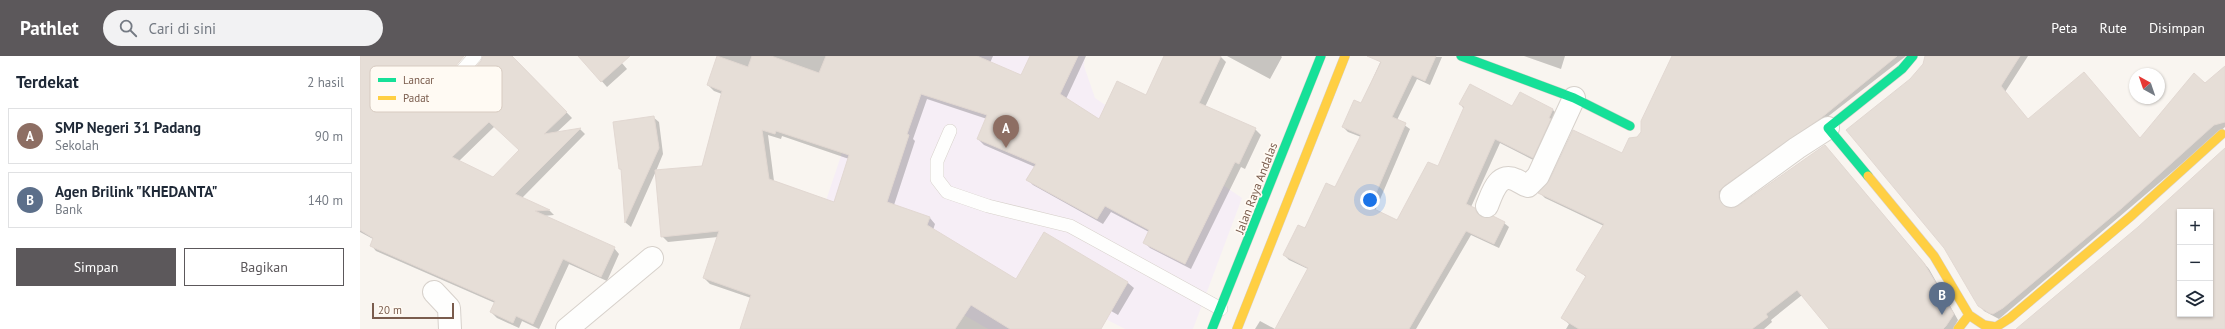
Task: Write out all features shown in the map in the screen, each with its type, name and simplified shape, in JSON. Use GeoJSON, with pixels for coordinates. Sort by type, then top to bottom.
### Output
{"type":"FeatureCollection","features":[{"type":"Feature","properties":{"kind":"street","name":"Jalan Raya Andalas"},"geometry":{"type":"LineString","coordinates":[[1237,329],[1325,75],[1320,56]]}},
{"type":"Feature","properties":{"kind":"street","name":"Jalan Raya Andalas"},"geometry":{"type":"LineString","coordinates":[[1212,329],[1325,75],[1345,56]]}},
{"type":"Feature","properties":{"kind":"street"},"geometry":{"type":"LineString","coordinates":[[1461,56],[1574,98],[1630,126]]}},
{"type":"Feature","properties":{"kind":"street"},"geometry":{"type":"LineString","coordinates":[[1731,196],[1797,148],[1828,128],[1902,68],[1913,56]]}},
{"type":"Feature","properties":{"kind":"street"},"geometry":{"type":"LineString","coordinates":[[1487,206],[1499,181],[1505,178],[1516,179],[1528,186],[1538,176],[1574,98]]}},
{"type":"Feature","properties":{"kind":"street"},"geometry":{"type":"LineString","coordinates":[[1828,128],[1934,256],[1952,289],[1969,315],[1984,325],[1996,327],[2010,318],[2130,217],[2222,134]]}},
{"type":"Feature","properties":{"kind":"street"},"geometry":{"type":"LineString","coordinates":[[568,329],[652,258]]}},
{"type":"Feature","properties":{"kind":"street"},"geometry":{"type":"LineString","coordinates":[[434,292],[449,308],[452,328]]}},
{"type":"Feature","properties":{"kind":"street"},"geometry":{"type":"LineString","coordinates":[[1958,329],[1969,315]]}},
{"type":"Feature","properties":{"kind":"lane"},"geometry":{"type":"LineString","coordinates":[[466,66],[475,56]]}},
{"type":"Feature","properties":{"kind":"lane"},"geometry":{"type":"LineString","coordinates":[[950,131],[937,161],[937,179],[946,192],[988,206],[1070,226],[1221,309]]}},
{"type":"Feature","properties":{"kind":"shaded area"},"geometry":{"type":"Polygon","coordinates":[[[877,56],[1085,56],[1084,66],[1095,98],[1242,198],[1193,329],[1125,329],[1096,314],[1050,329],[988,329],[926,293],[783,329],[861,96],[877,56]]]}},
{"type":"Feature","properties":{"kind":"building"},"geometry":{"type":"Polygon","coordinates":[[[360,56],[464,56],[456,66],[370,66],[370,112],[502,112],[502,66],[477,66],[483,56],[512,56],[567,112],[544,134],[581,128],[515,194],[550,210],[535,211],[615,247],[601,277],[563,259],[533,324],[516,316],[513,323],[490,312],[495,301],[370,246],[373,238],[360,230],[360,56]],[[489,122],[452,157],[493,177],[519,150],[489,122]]]}},
{"type":"Feature","properties":{"kind":"building"},"geometry":{"type":"Polygon","coordinates":[[[578,56],[630,56],[601,82],[578,56]]]}},
{"type":"Feature","properties":{"kind":"building"},"geometry":{"type":"Polygon","coordinates":[[[717,56],[748,67],[752,56],[771,56],[819,73],[826,56],[977,56],[1021,75],[1030,56],[1078,56],[1060,94],[1099,119],[1117,81],[1146,95],[1164,56],[1221,56],[1199,103],[1256,128],[1239,164],[1235,162],[1185,264],[1143,243],[1149,230],[1105,206],[1097,219],[1026,180],[1036,164],[977,139],[987,115],[921,94],[907,134],[909,135],[887,202],[930,217],[927,225],[1016,279],[1044,232],[1128,282],[1101,329],[1010,329],[971,305],[955,329],[740,329],[751,295],[703,278],[719,231],[661,237],[655,170],[702,166],[722,91],[707,85],[717,56]],[[762,130],[769,179],[834,202],[849,155],[776,131],[775,134],[762,130]]]}},
{"type":"Feature","properties":{"kind":"building"},"geometry":{"type":"Polygon","coordinates":[[[1367,56],[1436,56],[1425,81],[1412,75],[1392,117],[1406,123],[1370,207],[1397,220],[1428,162],[1438,166],[1464,107],[1459,104],[1470,84],[1512,106],[1520,92],[1553,109],[1549,118],[1551,119],[1533,158],[1495,139],[1466,204],[1475,208],[1477,213],[1482,217],[1493,216],[1505,222],[1494,244],[1466,231],[1409,329],[1275,329],[1308,268],[1283,255],[1298,225],[1305,228],[1326,183],[1335,187],[1361,135],[1342,127],[1354,100],[1361,103],[1381,62],[1367,56]]]}},
{"type":"Feature","properties":{"kind":"building"},"geometry":{"type":"Polygon","coordinates":[[[1672,56],[1897,56],[1821,118],[1724,186],[1719,191],[1719,198],[1726,207],[1732,208],[1738,206],[1825,145],[1924,263],[1954,314],[1946,326],[1943,329],[1829,329],[1797,290],[1766,314],[1768,317],[1752,329],[1579,329],[1561,318],[1586,276],[1576,270],[1604,224],[1538,193],[1549,181],[1573,130],[1622,153],[1629,138],[1637,137],[1641,132],[1641,121],[1672,56]]]}},
{"type":"Feature","properties":{"kind":"building"},"geometry":{"type":"Polygon","coordinates":[[[1925,56],[2020,56],[2001,86],[2028,119],[2084,72],[2140,138],[2194,73],[2205,83],[2225,66],[2225,122],[2214,125],[2122,208],[2003,308],[1993,314],[1978,306],[1944,248],[1846,130],[1910,79],[1923,64],[1925,56]]]}},
{"type":"Feature","properties":{"kind":"building"},"geometry":{"type":"Polygon","coordinates":[[[654,116],[659,148],[625,223],[621,169],[619,169],[613,122],[654,116]]]}},
{"type":"Feature","properties":{"kind":"building"},"geometry":{"type":"Polygon","coordinates":[[[2225,148],[2225,329],[2016,329],[2138,227],[2225,148]]]}},
{"type":"Feature","properties":{"kind":"traffic: fast"},"geometry":{"type":"LineString","coordinates":[[1212,329],[1321,56]]}},
{"type":"Feature","properties":{"kind":"traffic: fast"},"geometry":{"type":"LineString","coordinates":[[1461,56],[1574,98],[1630,126]]}},
{"type":"Feature","properties":{"kind":"traffic: fast"},"geometry":{"type":"LineString","coordinates":[[1868,176],[1828,128],[1902,69],[1913,56]]}},
{"type":"Feature","properties":{"kind":"traffic: slow"},"geometry":{"type":"LineString","coordinates":[[1237,329],[1345,56]]}},
{"type":"Feature","properties":{"kind":"traffic: slow"},"geometry":{"type":"LineString","coordinates":[[1969,315],[1984,325],[1996,327],[2010,318],[2130,217],[2222,134]]}},
{"type":"Feature","properties":{"kind":"traffic: slow"},"geometry":{"type":"LineString","coordinates":[[1868,176],[1934,256],[1969,315],[1958,329]]}},
{"type":"Feature","properties":{"kind":"place","name":"SMP Negeri 31 Padang"},"geometry":{"type":"Point","coordinates":[1006,148]}},
{"type":"Feature","properties":{"kind":"place","name":"Agen Brilink \"KHEDANTA\""},"geometry":{"type":"Point","coordinates":[1942,315]}}]}
